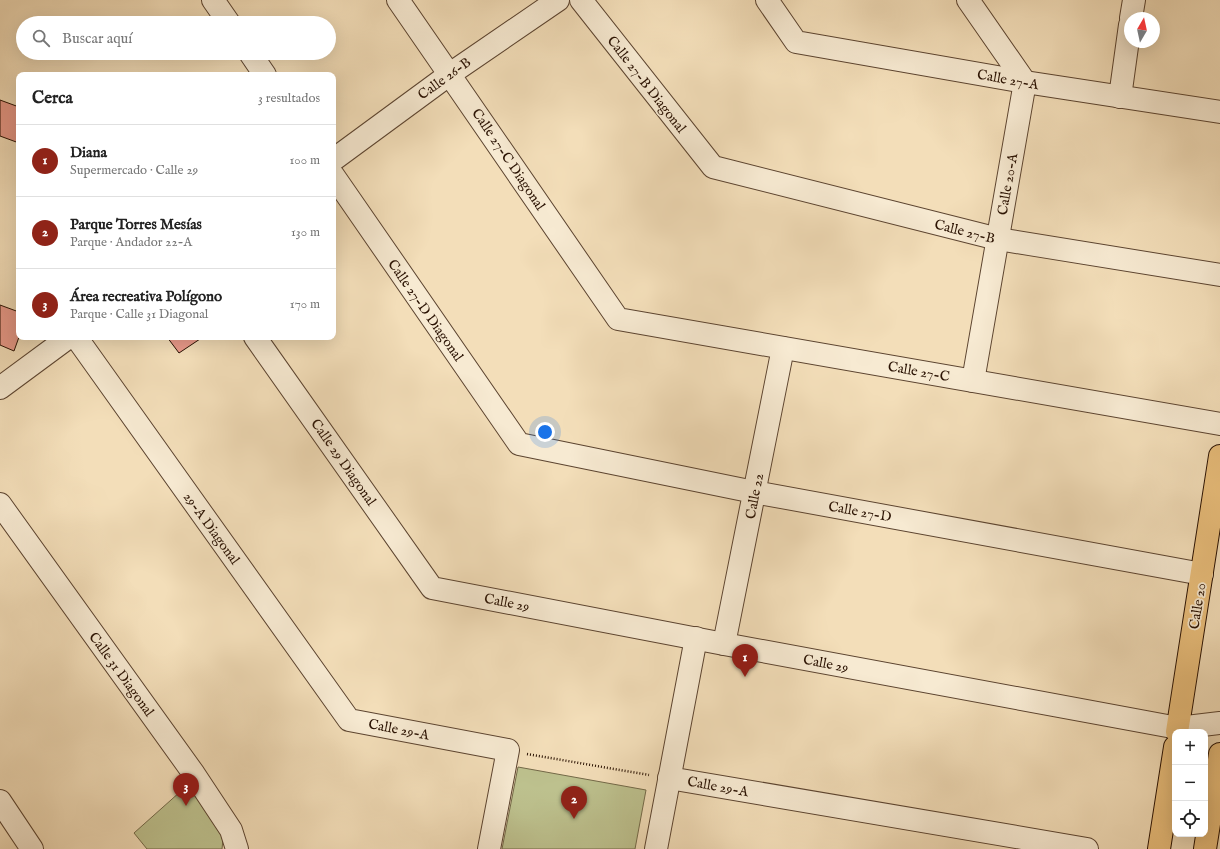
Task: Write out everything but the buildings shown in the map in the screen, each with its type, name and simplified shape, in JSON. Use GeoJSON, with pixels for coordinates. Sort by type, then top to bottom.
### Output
{"type":"FeatureCollection","features":[{"type":"Feature","properties":{"kind":"main road","name":"Calle 20"},"geometry":{"type":"LineString","coordinates":[[1178,729],[1220,456]]}},
{"type":"Feature","properties":{"kind":"main road"},"geometry":{"type":"LineString","coordinates":[[1205,849],[1220,754]]}},
{"type":"Feature","properties":{"kind":"main road","name":"Calle 20"},"geometry":{"type":"LineString","coordinates":[[1159,849],[1172,765]]}},
{"type":"Feature","properties":{"kind":"street"},"geometry":{"type":"LineString","coordinates":[[213,0],[224,16]]}},
{"type":"Feature","properties":{"kind":"street","name":"Calle 27-C Diagonal"},"geometry":{"type":"LineString","coordinates":[[398,0],[618,319]]}},
{"type":"Feature","properties":{"kind":"street","name":"Calle 26-B"},"geometry":{"type":"LineString","coordinates":[[336,158],[450,74],[558,0]]}},
{"type":"Feature","properties":{"kind":"street","name":"Calle 27-B Diagonal"},"geometry":{"type":"LineString","coordinates":[[581,0],[713,167]]}},
{"type":"Feature","properties":{"kind":"street","name":"Calle 27-A"},"geometry":{"type":"LineString","coordinates":[[767,0],[796,42],[1026,82],[1220,112]]}},
{"type":"Feature","properties":{"kind":"street"},"geometry":{"type":"LineString","coordinates":[[968,0],[1026,82]]}},
{"type":"Feature","properties":{"kind":"street"},"geometry":{"type":"LineString","coordinates":[[1132,12],[1134,0]]}},
{"type":"Feature","properties":{"kind":"street"},"geometry":{"type":"LineString","coordinates":[[1120,97],[1127,48]]}},
{"type":"Feature","properties":{"kind":"street"},"geometry":{"type":"LineString","coordinates":[[255,60],[263,72]]}},
{"type":"Feature","properties":{"kind":"street","name":"Calle 20-A"},"geometry":{"type":"LineString","coordinates":[[973,381],[1026,82]]}},
{"type":"Feature","properties":{"kind":"street","name":"Calle 27-B"},"geometry":{"type":"LineString","coordinates":[[713,167],[998,239],[1220,275]]}},
{"type":"Feature","properties":{"kind":"street","name":"Calle 27-D Diagonal"},"geometry":{"type":"LineString","coordinates":[[336,179],[519,444]]}},
{"type":"Feature","properties":{"kind":"street","name":"Calle 27-C"},"geometry":{"type":"LineString","coordinates":[[618,319],[1220,424]]}},
{"type":"Feature","properties":{"kind":"street"},"geometry":{"type":"LineString","coordinates":[[0,388],[65,340]]}},
{"type":"Feature","properties":{"kind":"street","name":"29-A Diagonal"},"geometry":{"type":"LineString","coordinates":[[78,340],[349,720]]}},
{"type":"Feature","properties":{"kind":"street","name":"Calle 29 Diagonal"},"geometry":{"type":"LineString","coordinates":[[257,340],[432,588]]}},
{"type":"Feature","properties":{"kind":"street","name":"Calle 22"},"geometry":{"type":"LineString","coordinates":[[724,644],[783,348]]}},
{"type":"Feature","properties":{"kind":"street","name":"Calle 27-D"},"geometry":{"type":"LineString","coordinates":[[519,444],[754,492],[1202,574]]}},
{"type":"Feature","properties":{"kind":"street","name":"Calle 31 Diagonal"},"geometry":{"type":"LineString","coordinates":[[0,504],[194,774],[231,830],[237,849]]}},
{"type":"Feature","properties":{"kind":"street","name":"Calle 29"},"geometry":{"type":"LineString","coordinates":[[432,588],[696,638],[1172,735]]}},
{"type":"Feature","properties":{"kind":"street"},"geometry":{"type":"LineString","coordinates":[[656,849],[696,638]]}},
{"type":"Feature","properties":{"kind":"street","name":"Calle 29-A"},"geometry":{"type":"LineString","coordinates":[[349,720],[508,750]]}},
{"type":"Feature","properties":{"kind":"street","name":"Calle 29"},"geometry":{"type":"LineString","coordinates":[[1200,729],[1220,723]]}},
{"type":"Feature","properties":{"kind":"street"},"geometry":{"type":"LineString","coordinates":[[489,849],[508,750]]}},
{"type":"Feature","properties":{"kind":"street","name":"Calle 29-A"},"geometry":{"type":"LineString","coordinates":[[669,778],[1087,849]]}},
{"type":"Feature","properties":{"kind":"street"},"geometry":{"type":"LineString","coordinates":[[0,801],[32,849]]}},
{"type":"Feature","properties":{"kind":"path","name":"Calle 29-A"},"geometry":{"type":"LineString","coordinates":[[508,750],[669,778]]}},
{"type":"Feature","properties":{"kind":"green space"},"geometry":{"type":"Polygon","coordinates":[[[518,767],[646,790],[635,849],[502,849],[518,767]]]}},
{"type":"Feature","properties":{"kind":"green space"},"geometry":{"type":"Polygon","coordinates":[[[190,783],[224,829],[222,849],[147,849],[134,833],[190,783]]]}},
{"type":"Feature","properties":{"kind":"place","name":"Diana"},"geometry":{"type":"Point","coordinates":[745,677]}},
{"type":"Feature","properties":{"kind":"place","name":"Área recreativa Polígono"},"geometry":{"type":"Point","coordinates":[186,806]}},
{"type":"Feature","properties":{"kind":"place","name":"Parque Torres Mesías"},"geometry":{"type":"Point","coordinates":[574,819]}}]}
